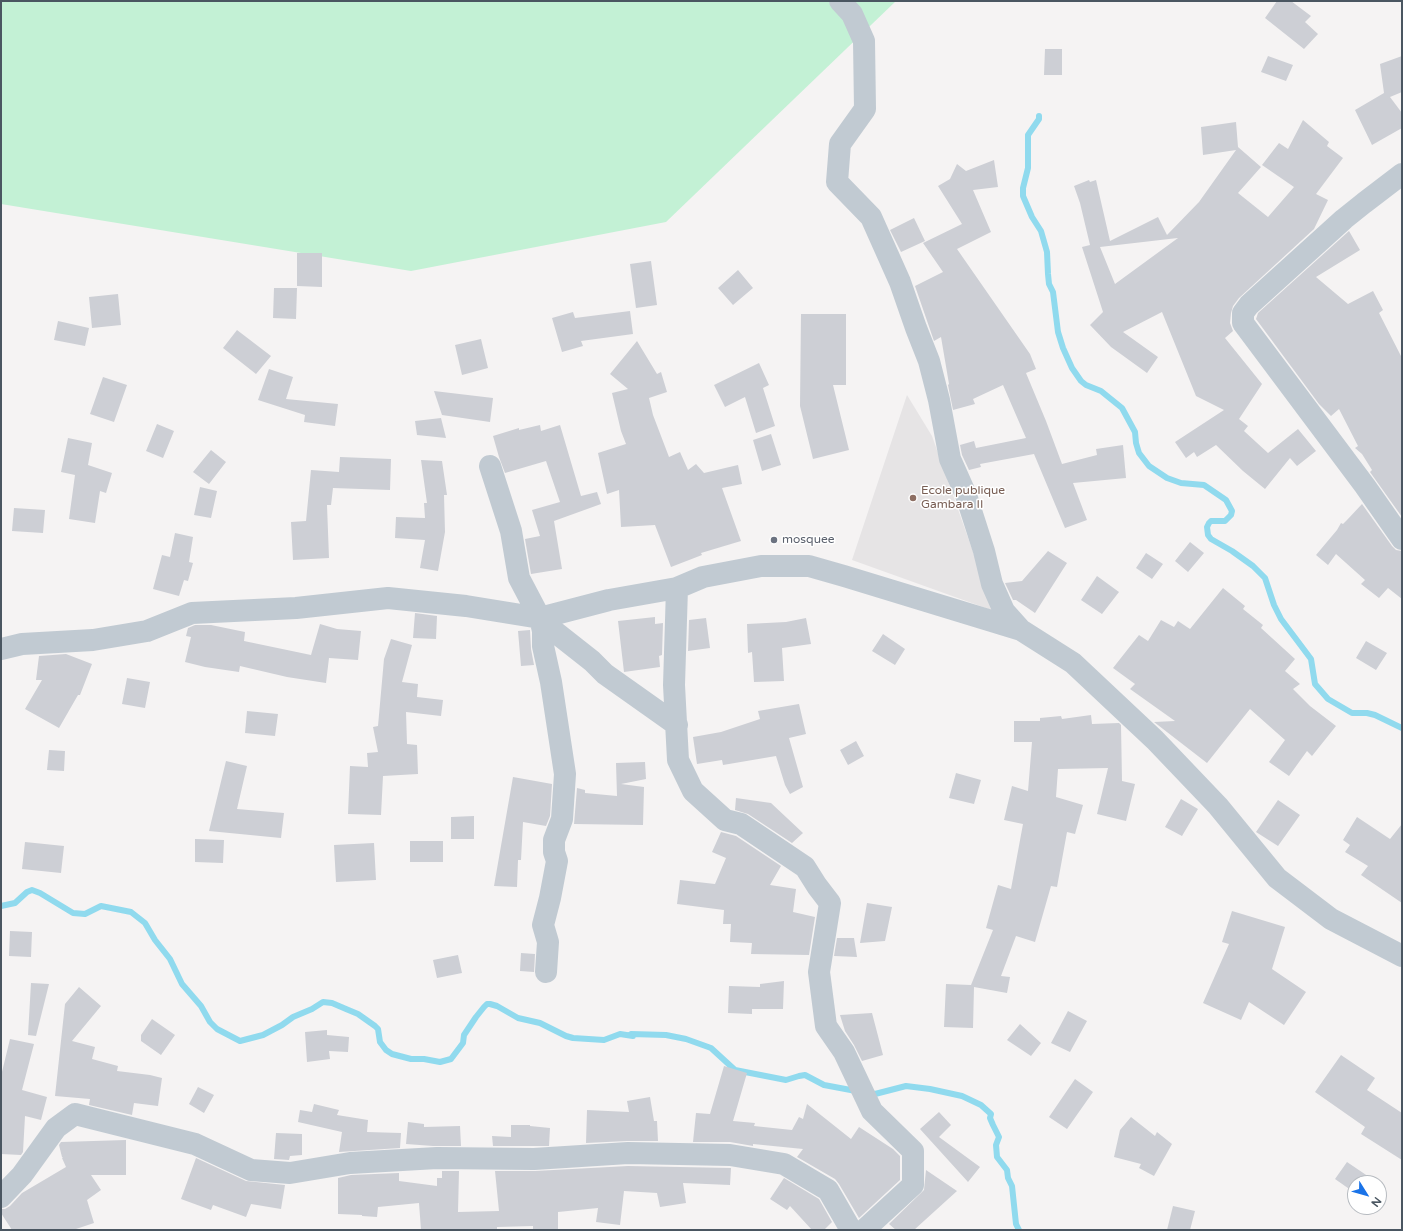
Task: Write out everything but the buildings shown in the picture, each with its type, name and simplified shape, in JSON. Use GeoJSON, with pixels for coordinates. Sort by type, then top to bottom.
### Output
{"type":"FeatureCollection","features":[{"type":"Feature","properties":{"kind":"street"},"geometry":{"type":"LineString","coordinates":[[840,1],[852,14],[864,41],[865,109],[840,144],[837,182],[871,217],[900,282],[929,361],[939,400],[950,459],[966,495],[984,551],[992,584],[1004,611],[1021,630]]}},
{"type":"Feature","properties":{"kind":"street"},"geometry":{"type":"LineString","coordinates":[[1402,174],[1344,219],[1249,305],[1243,314],[1243,323],[1365,486],[1402,539]]}},
{"type":"Feature","properties":{"kind":"street"},"geometry":{"type":"LineString","coordinates":[[490,466],[511,531],[519,578],[540,618],[545,624],[592,661],[605,674],[677,725]]}},
{"type":"Feature","properties":{"kind":"street"},"geometry":{"type":"LineString","coordinates":[[1,649],[22,644],[93,640],[147,632],[192,613],[296,608],[388,598],[466,606],[540,618],[609,600],[677,588],[703,577],[761,566],[809,566],[1021,630],[1073,663],[1155,740],[1218,806],[1277,878],[1332,919],[1402,956]]}},
{"type":"Feature","properties":{"kind":"street"},"geometry":{"type":"LineString","coordinates":[[677,588],[674,685],[678,760],[693,790],[725,820],[742,824],[805,867],[830,903],[819,972],[826,1026],[844,1052],[872,1111],[913,1151],[913,1185],[864,1230]]}},
{"type":"Feature","properties":{"kind":"street"},"geometry":{"type":"LineString","coordinates":[[540,618],[543,631],[543,646],[551,682],[565,774],[562,818],[554,840],[554,852],[558,861],[543,925],[548,942],[546,972]]}},
{"type":"Feature","properties":{"kind":"street"},"geometry":{"type":"LineString","coordinates":[[1,1197],[22,1175],[56,1128],[75,1114],[195,1144],[251,1170],[290,1173],[350,1163],[437,1158],[534,1158],[628,1153],[730,1155],[784,1164],[828,1190],[851,1230]]}},
{"type":"Feature","properties":{"kind":"shaded area","name":"Ecole publique Gambara II"},"geometry":{"type":"Polygon","coordinates":[[[907,395],[932,436],[994,611],[852,560],[907,395]]]}},
{"type":"Feature","properties":{"kind":"green space"},"geometry":{"type":"Polygon","coordinates":[[[1,1],[896,1],[666,222],[411,271],[1,204],[1,1]]]}},
{"type":"Feature","properties":{"kind":"waterway"},"geometry":{"type":"LineString","coordinates":[[1039,116],[1039,119],[1028,135],[1028,168],[1023,188],[1023,196],[1032,217],[1041,231],[1047,252],[1049,284],[1053,292],[1058,332],[1072,368],[1081,381],[1086,385],[1101,391],[1122,408],[1135,432],[1139,453],[1149,466],[1167,478],[1181,483],[1204,485],[1226,500],[1232,511],[1231,515],[1225,521],[1211,521],[1207,527],[1208,535],[1211,539],[1232,551],[1253,566],[1265,578],[1274,605],[1281,619],[1311,659],[1315,684],[1328,699],[1352,713],[1367,713],[1375,715],[1402,728]]}},
{"type":"Feature","properties":{"kind":"waterway"},"geometry":{"type":"LineString","coordinates":[[1,906],[15,903],[27,892],[32,890],[40,893],[73,913],[85,914],[101,906],[131,912],[145,923],[155,940],[170,959],[182,984],[201,1006],[210,1022],[217,1029],[240,1041],[263,1035],[282,1025],[293,1017],[312,1009],[323,1002],[332,1003],[358,1014],[375,1026],[378,1029],[380,1042],[386,1050],[392,1054],[411,1059],[424,1059],[440,1062],[451,1059],[463,1043],[464,1035],[476,1017],[487,1004],[490,1004],[497,1006],[518,1018],[540,1023],[573,1038],[604,1040],[620,1034],[633,1036],[631,1034],[666,1035],[686,1039],[711,1048],[735,1070],[786,1080],[805,1075],[824,1085],[856,1091]]}},
{"type":"Feature","properties":{"kind":"waterway"},"geometry":{"type":"LineString","coordinates":[[869,1093],[875,1094],[906,1086],[930,1089],[962,1096],[981,1105],[991,1114],[990,1118],[999,1137],[996,1145],[997,1157],[1007,1170],[1008,1178],[1012,1186],[1016,1224],[1019,1230]]}},
{"type":"Feature","properties":{"kind":"place","name":"Ecole publique Gambara II"},"geometry":{"type":"Point","coordinates":[913,498]}},
{"type":"Feature","properties":{"kind":"place","name":"mosquee"},"geometry":{"type":"Point","coordinates":[774,540]}}]}
